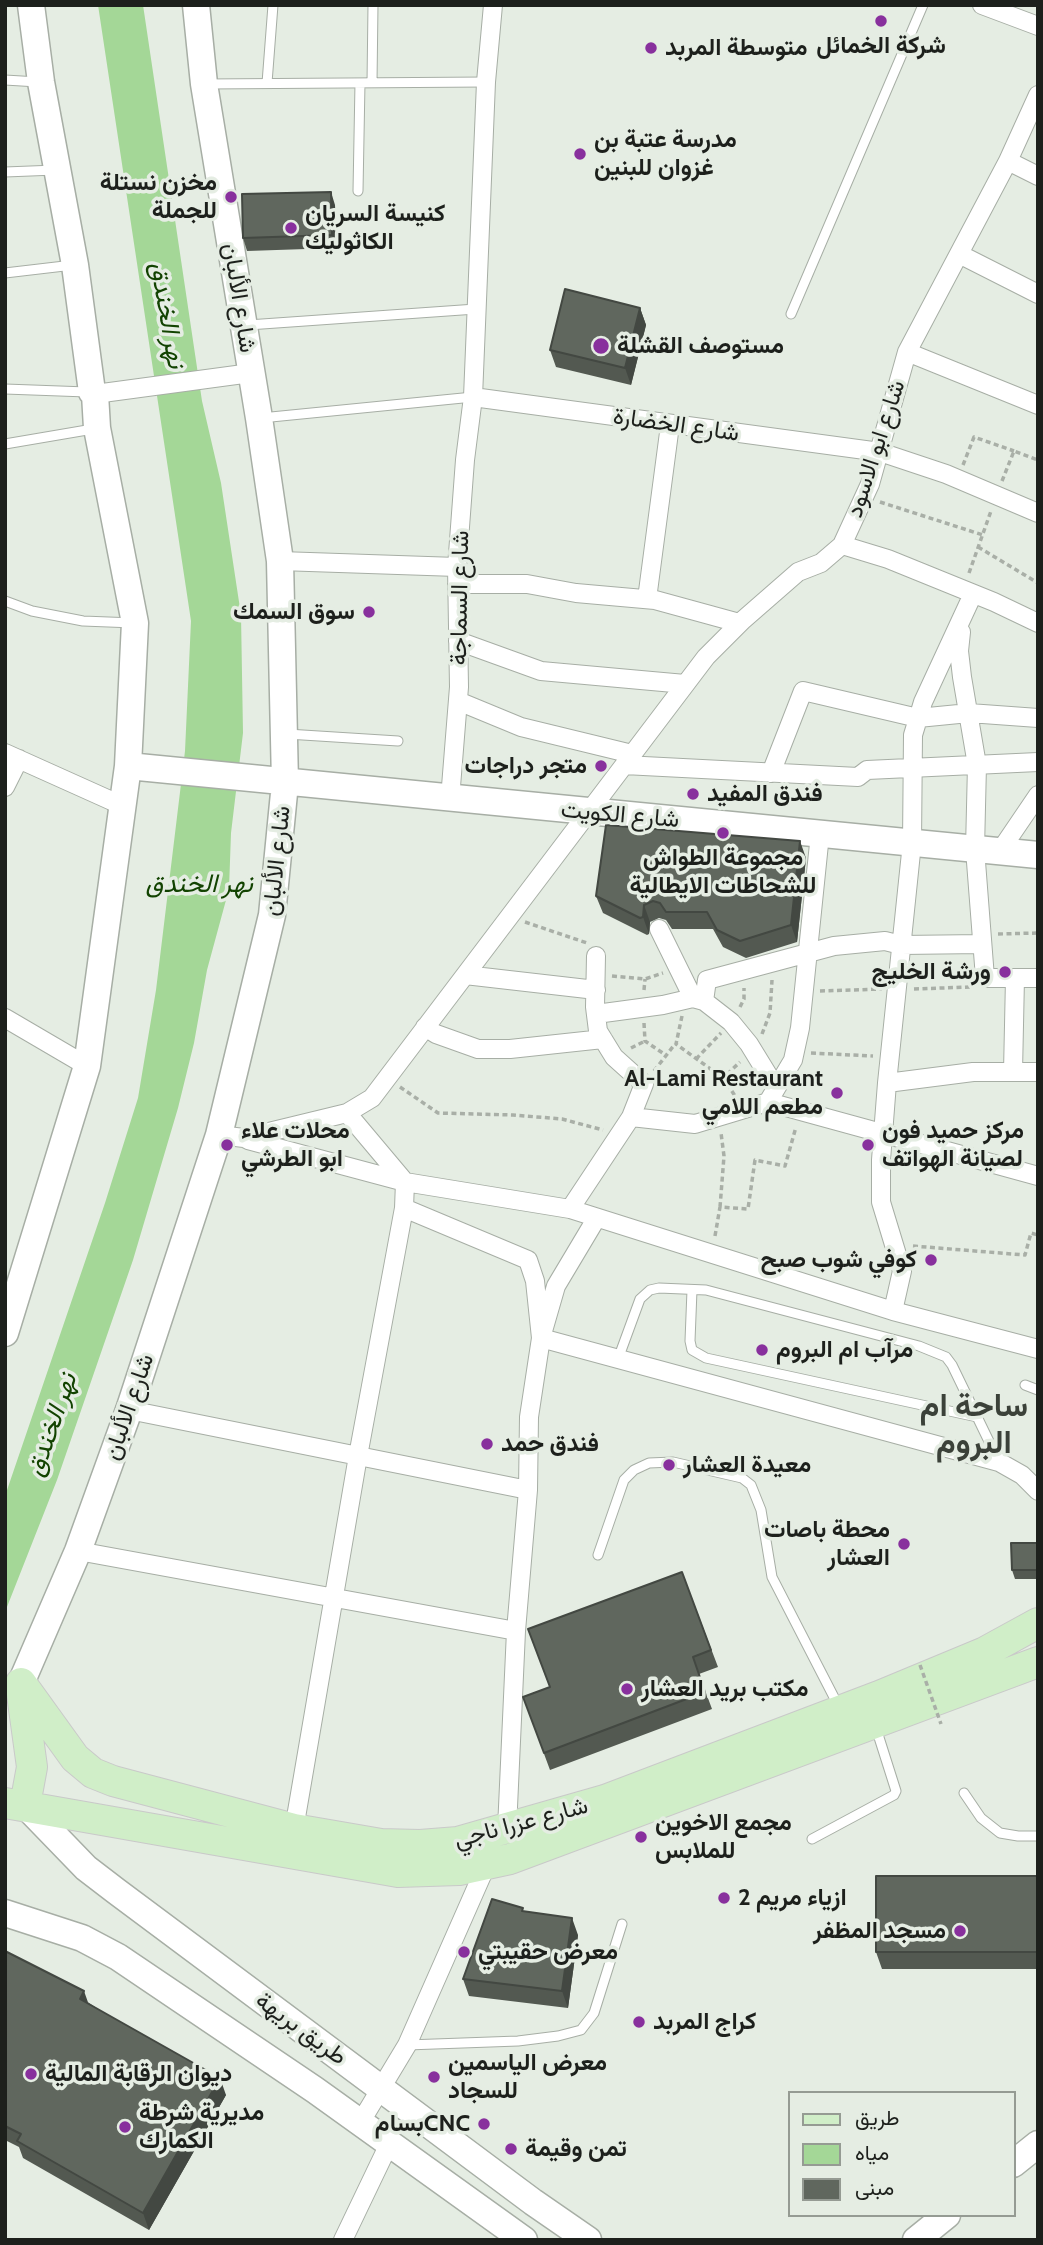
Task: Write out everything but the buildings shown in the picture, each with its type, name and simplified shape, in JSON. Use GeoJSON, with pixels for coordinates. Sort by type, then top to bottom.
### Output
{"type":"FeatureCollection","features":[{"type":"Feature","properties":{"kind":"main road"},"geometry":{"type":"LineString","coordinates":[[5,1333],[87,1066],[123,806],[138,767],[135,623],[97,428],[75,265],[41,82],[31,5]]}},
{"type":"Feature","properties":{"kind":"main road","name":"شارع الألبان"},"geometry":{"type":"LineString","coordinates":[[13,1680],[78,1551],[231,1137],[272,915],[276,782],[285,734],[280,561],[204,84],[196,5]]}},
{"type":"Feature","properties":{"kind":"main road","name":"شارع الكويت"},"geometry":{"type":"LineString","coordinates":[[138,767],[1038,855]]}},
{"type":"Feature","properties":{"kind":"main road","name":"شارع عزرا ناجي"},"geometry":{"type":"LineString","coordinates":[[13,1680],[75,1758],[93,1773],[113,1781],[294,1829],[381,1844],[458,1842],[605,1800],[841,1711],[985,1652],[1038,1623]]}},
{"type":"Feature","properties":{"kind":"main road","name":"شارع عزرا ناجي"},"geometry":{"type":"LineString","coordinates":[[15,1804],[398,1872],[459,1870],[510,1859],[1038,1662]]}},
{"type":"Feature","properties":{"kind":"main road"},"geometry":{"type":"LineString","coordinates":[[13,1680],[32,1767],[15,1804]]}},
{"type":"Feature","properties":{"kind":"main road","name":"طريق بريهة"},"geometry":{"type":"LineString","coordinates":[[15,1804],[86,1868],[533,2202],[588,2240]]}},
{"type":"Feature","properties":{"kind":"main road","name":"طريق بريهة"},"geometry":{"type":"LineString","coordinates":[[5,1913],[82,1938],[118,1957],[360,2123],[524,2240]]}},
{"type":"Feature","properties":{"kind":"main road"},"geometry":{"type":"LineString","coordinates":[[5,1932],[18,1929],[82,1938]]}},
{"type":"Feature","properties":{"kind":"main road"},"geometry":{"type":"LineString","coordinates":[[1015,2162],[1038,2144]]}},
{"type":"Feature","properties":{"kind":"main road"},"geometry":{"type":"LineString","coordinates":[[916,2240],[945,2217]]}},
{"type":"Feature","properties":{"kind":"street","name":"شارع السماجة"},"geometry":{"type":"LineString","coordinates":[[450,799],[458,701],[457,576],[465,460],[473,397],[486,82],[493,5]]}},
{"type":"Feature","properties":{"kind":"street"},"geometry":{"type":"LineString","coordinates":[[982,5],[1038,26]]}},
{"type":"Feature","properties":{"kind":"street","name":"شارع ابو الاسود"},"geometry":{"type":"LineString","coordinates":[[347,1113],[372,1097],[706,657],[739,623],[797,572],[821,563],[842,545],[865,497],[907,352],[1007,161],[1038,95]]}},
{"type":"Feature","properties":{"kind":"street"},"geometry":{"type":"LineString","coordinates":[[1007,161],[1038,176]]}},
{"type":"Feature","properties":{"kind":"street"},"geometry":{"type":"LineString","coordinates":[[958,254],[1038,294]]}},
{"type":"Feature","properties":{"kind":"street"},"geometry":{"type":"LineString","coordinates":[[907,352],[1038,405]]}},
{"type":"Feature","properties":{"kind":"street"},"geometry":{"type":"LineString","coordinates":[[94,393],[251,373]]}},
{"type":"Feature","properties":{"kind":"street","name":"شارع الخضارة"},"geometry":{"type":"LineString","coordinates":[[473,397],[880,452],[957,479],[1038,513]]}},
{"type":"Feature","properties":{"kind":"street"},"geometry":{"type":"LineString","coordinates":[[647,599],[670,425]]}},
{"type":"Feature","properties":{"kind":"street"},"geometry":{"type":"LineString","coordinates":[[842,545],[888,559],[1038,623]]}},
{"type":"Feature","properties":{"kind":"street"},"geometry":{"type":"LineString","coordinates":[[280,561],[457,576],[576,593],[647,599],[739,623]]}},
{"type":"Feature","properties":{"kind":"street"},"geometry":{"type":"LineString","coordinates":[[968,592],[960,652],[988,850],[982,939],[985,978],[1038,978]]}},
{"type":"Feature","properties":{"kind":"street"},"geometry":{"type":"LineString","coordinates":[[893,1311],[902,1271],[881,1202],[883,1134],[912,843],[913,736],[923,702],[963,618]]}},
{"type":"Feature","properties":{"kind":"street"},"geometry":{"type":"LineString","coordinates":[[458,641],[541,671],[685,684]]}},
{"type":"Feature","properties":{"kind":"street"},"geometry":{"type":"LineString","coordinates":[[771,773],[803,691],[918,719],[969,713],[1038,718]]}},
{"type":"Feature","properties":{"kind":"street"},"geometry":{"type":"LineString","coordinates":[[458,701],[521,727],[628,760],[771,773],[858,777],[867,770],[1038,762]]}},
{"type":"Feature","properties":{"kind":"street"},"geometry":{"type":"LineString","coordinates":[[5,787],[12,756],[123,806]]}},
{"type":"Feature","properties":{"kind":"street"},"geometry":{"type":"LineString","coordinates":[[988,850],[1038,795]]}},
{"type":"Feature","properties":{"kind":"street"},"geometry":{"type":"LineString","coordinates":[[631,1117],[695,1125],[743,1110],[772,1095],[793,1060],[800,1028],[820,834]]}},
{"type":"Feature","properties":{"kind":"street"},"geometry":{"type":"LineString","coordinates":[[659,929],[689,991],[731,1022],[749,1044],[772,1095],[800,1111],[1038,1176]]}},
{"type":"Feature","properties":{"kind":"street"},"geometry":{"type":"LineString","coordinates":[[596,1014],[689,991],[708,980],[834,946],[860,942],[885,941],[901,945],[982,939]]}},
{"type":"Feature","properties":{"kind":"street"},"geometry":{"type":"LineString","coordinates":[[466,975],[596,973],[598,1031],[614,1057],[644,1084],[631,1117],[569,1209]]}},
{"type":"Feature","properties":{"kind":"street"},"geometry":{"type":"LineString","coordinates":[[1013,1072],[1015,978]]}},
{"type":"Feature","properties":{"kind":"street"},"geometry":{"type":"LineString","coordinates":[[5,1018],[87,1066]]}},
{"type":"Feature","properties":{"kind":"street"},"geometry":{"type":"LineString","coordinates":[[425,1027],[436,1034],[478,1049],[510,1049],[603,1039]]}},
{"type":"Feature","properties":{"kind":"street"},"geometry":{"type":"LineString","coordinates":[[887,1083],[973,1072],[1038,1072]]}},
{"type":"Feature","properties":{"kind":"street"},"geometry":{"type":"LineString","coordinates":[[231,1137],[347,1113],[405,1182],[404,1208],[294,1829]]}},
{"type":"Feature","properties":{"kind":"street"},"geometry":{"type":"LineString","coordinates":[[231,1137],[405,1182],[569,1209],[893,1311],[1038,1349]]}},
{"type":"Feature","properties":{"kind":"street"},"geometry":{"type":"LineString","coordinates":[[404,1208],[528,1260],[535,1281],[541,1338]]}},
{"type":"Feature","properties":{"kind":"street"},"geometry":{"type":"LineString","coordinates":[[507,1829],[516,1631],[528,1490],[528,1417],[541,1338],[556,1286],[596,1219]]}},
{"type":"Feature","properties":{"kind":"street"},"geometry":{"type":"LineString","coordinates":[[541,1338],[999,1462],[1022,1475],[1038,1491]]}},
{"type":"Feature","properties":{"kind":"street"},"geometry":{"type":"LineString","coordinates":[[129,1410],[528,1490]]}},
{"type":"Feature","properties":{"kind":"street"},"geometry":{"type":"LineString","coordinates":[[78,1551],[516,1631]]}},
{"type":"Feature","properties":{"kind":"street"},"geometry":{"type":"LineString","coordinates":[[360,2123],[407,2046],[486,1866]]}},
{"type":"Feature","properties":{"kind":"street"},"geometry":{"type":"LineString","coordinates":[[343,2240],[389,2144]]}},
{"type":"Feature","properties":{"kind":"lane"},"geometry":{"type":"LineString","coordinates":[[267,83],[273,5]]}},
{"type":"Feature","properties":{"kind":"lane"},"geometry":{"type":"LineString","coordinates":[[372,83],[373,5]]}},
{"type":"Feature","properties":{"kind":"lane"},"geometry":{"type":"LineString","coordinates":[[791,314],[923,5]]}},
{"type":"Feature","properties":{"kind":"lane"},"geometry":{"type":"LineString","coordinates":[[5,80],[41,82]]}},
{"type":"Feature","properties":{"kind":"lane"},"geometry":{"type":"LineString","coordinates":[[204,84],[486,82]]}},
{"type":"Feature","properties":{"kind":"lane"},"geometry":{"type":"LineString","coordinates":[[358,191],[360,83]]}},
{"type":"Feature","properties":{"kind":"lane"},"geometry":{"type":"LineString","coordinates":[[5,172],[58,170]]}},
{"type":"Feature","properties":{"kind":"lane"},"geometry":{"type":"LineString","coordinates":[[5,273],[75,265]]}},
{"type":"Feature","properties":{"kind":"lane"},"geometry":{"type":"LineString","coordinates":[[243,325],[476,309]]}},
{"type":"Feature","properties":{"kind":"lane"},"geometry":{"type":"LineString","coordinates":[[5,389],[94,393]]}},
{"type":"Feature","properties":{"kind":"lane"},"geometry":{"type":"LineString","coordinates":[[259,418],[473,397]]}},
{"type":"Feature","properties":{"kind":"lane"},"geometry":{"type":"LineString","coordinates":[[5,444],[97,428]]}},
{"type":"Feature","properties":{"kind":"lane"},"geometry":{"type":"LineString","coordinates":[[5,601],[32,611],[83,621],[135,623]]}},
{"type":"Feature","properties":{"kind":"lane"},"geometry":{"type":"LineString","coordinates":[[285,734],[398,741]]}},
{"type":"Feature","properties":{"kind":"lane"},"geometry":{"type":"LineString","coordinates":[[618,1359],[640,1299],[644,1295],[659,1288],[706,1290],[946,1357],[999,1462]]}},
{"type":"Feature","properties":{"kind":"lane"},"geometry":{"type":"LineString","coordinates":[[692,1290],[690,1341],[692,1350],[706,1358],[978,1417]]}},
{"type":"Feature","properties":{"kind":"lane"},"geometry":{"type":"LineString","coordinates":[[1025,1385],[1038,1390]]}},
{"type":"Feature","properties":{"kind":"lane"},"geometry":{"type":"LineString","coordinates":[[598,1555],[624,1480],[634,1469],[649,1463],[673,1462],[742,1478],[751,1485],[761,1510],[772,1577],[841,1711]]}},
{"type":"Feature","properties":{"kind":"lane"},"geometry":{"type":"LineString","coordinates":[[812,1839],[894,1795],[896,1791],[874,1723]]}},
{"type":"Feature","properties":{"kind":"lane"},"geometry":{"type":"LineString","coordinates":[[964,1793],[981,1818],[1000,1833],[1038,1836]]}},
{"type":"Feature","properties":{"kind":"lane"},"geometry":{"type":"LineString","coordinates":[[407,2046],[518,2042],[581,2030],[594,2013],[622,1924]]}},
{"type":"Feature","properties":{"kind":"path"},"geometry":{"type":"LineString","coordinates":[[957,479],[974,438],[1038,460]]}},
{"type":"Feature","properties":{"kind":"path"},"geometry":{"type":"LineString","coordinates":[[968,592],[978,547],[1014,452]]}},
{"type":"Feature","properties":{"kind":"path"},"geometry":{"type":"LineString","coordinates":[[865,497],[982,535]]}},
{"type":"Feature","properties":{"kind":"path"},"geometry":{"type":"LineString","coordinates":[[978,547],[1038,583]]}},
{"type":"Feature","properties":{"kind":"path"},"geometry":{"type":"LineString","coordinates":[[510,917],[600,947],[596,973],[645,978],[689,991],[676,1044],[644,1084]]}},
{"type":"Feature","properties":{"kind":"path"},"geometry":{"type":"LineString","coordinates":[[982,939],[1038,933]]}},
{"type":"Feature","properties":{"kind":"path"},"geometry":{"type":"LineString","coordinates":[[676,1044],[712,1070],[730,1088],[743,1110]]}},
{"type":"Feature","properties":{"kind":"path"},"geometry":{"type":"LineString","coordinates":[[795,1052],[890,1056]]}},
{"type":"Feature","properties":{"kind":"path"},"geometry":{"type":"LineString","coordinates":[[386,1078],[438,1113],[562,1119],[619,1135]]}},
{"type":"Feature","properties":{"kind":"path"},"geometry":{"type":"LineString","coordinates":[[720,1207],[748,1209],[755,1160],[785,1166],[800,1111]]}},
{"type":"Feature","properties":{"kind":"path"},"geometry":{"type":"LineString","coordinates":[[711,1254],[720,1207],[724,1156],[719,1117]]}},
{"type":"Feature","properties":{"kind":"path"},"geometry":{"type":"LineString","coordinates":[[893,1245],[1025,1255],[1031,1233],[1038,1236]]}},
{"type":"Feature","properties":{"kind":"path"},"geometry":{"type":"LineString","coordinates":[[920,1665],[942,1724]]}},
{"type":"Feature","properties":{"kind":"water","name":"نهر الخندق"},"geometry":{"type":"Polygon","coordinates":[[[98,5],[143,5],[202,401],[221,483],[241,615],[243,733],[231,833],[229,889],[207,970],[194,1043],[178,1108],[133,1260],[57,1480],[5,1612],[5,1496],[138,1098],[156,990],[185,751],[191,621],[98,5]]]}},
{"type":"Feature","properties":{"kind":"place","name":"شركة الخمائل"},"geometry":{"type":"Point","coordinates":[881,21]}},
{"type":"Feature","properties":{"kind":"place","name":"متوسطة المربد"},"geometry":{"type":"Point","coordinates":[651,48]}},
{"type":"Feature","properties":{"kind":"place","name":"مدرسة عتبة بن غزوان للبنين"},"geometry":{"type":"Point","coordinates":[580,154]}},
{"type":"Feature","properties":{"kind":"place","name":"مخزن نستلة للجملة"},"geometry":{"type":"Point","coordinates":[231,197]}},
{"type":"Feature","properties":{"kind":"place","name":"كنيسة السريان الكاثوليك"},"geometry":{"type":"Point","coordinates":[291,228]}},
{"type":"Feature","properties":{"kind":"place","name":"مستوصف القشلة"},"geometry":{"type":"Point","coordinates":[601,346]}},
{"type":"Feature","properties":{"kind":"place","name":"سوق السمك"},"geometry":{"type":"Point","coordinates":[369,612]}},
{"type":"Feature","properties":{"kind":"place","name":"متجر دراجات"},"geometry":{"type":"Point","coordinates":[601,766]}},
{"type":"Feature","properties":{"kind":"place","name":"فندق المفيد"},"geometry":{"type":"Point","coordinates":[693,794]}},
{"type":"Feature","properties":{"kind":"place","name":"مجموعة الطواش للشحاطات الايطالية"},"geometry":{"type":"Point","coordinates":[723,833]}},
{"type":"Feature","properties":{"kind":"place","name":"ورشة الخليج"},"geometry":{"type":"Point","coordinates":[1005,972]}},
{"type":"Feature","properties":{"kind":"place","name":"Al-Lami Restaurant مطعم اللامي"},"geometry":{"type":"Point","coordinates":[837,1093]}},
{"type":"Feature","properties":{"kind":"place","name":"محلات علاء ابو الطرشي"},"geometry":{"type":"Point","coordinates":[227,1145]}},
{"type":"Feature","properties":{"kind":"place","name":"مركز حميد فون لصيانة الهواتف"},"geometry":{"type":"Point","coordinates":[868,1145]}},
{"type":"Feature","properties":{"kind":"place","name":"كوفي شوب صبح"},"geometry":{"type":"Point","coordinates":[931,1260]}},
{"type":"Feature","properties":{"kind":"place","name":"مرآب ام البروم"},"geometry":{"type":"Point","coordinates":[762,1350]}},
{"type":"Feature","properties":{"kind":"place","name":"فندق حمد"},"geometry":{"type":"Point","coordinates":[487,1444]}},
{"type":"Feature","properties":{"kind":"place","name":"معيدة العشار"},"geometry":{"type":"Point","coordinates":[669,1465]}},
{"type":"Feature","properties":{"kind":"place","name":"محطة باصات العشار"},"geometry":{"type":"Point","coordinates":[904,1544]}},
{"type":"Feature","properties":{"kind":"place","name":"مكتب بريد العشار"},"geometry":{"type":"Point","coordinates":[627,1689]}},
{"type":"Feature","properties":{"kind":"place","name":"مجمع الاخوين للملابس"},"geometry":{"type":"Point","coordinates":[641,1837]}},
{"type":"Feature","properties":{"kind":"place","name":"ازياء مريم 2"},"geometry":{"type":"Point","coordinates":[724,1898]}},
{"type":"Feature","properties":{"kind":"place","name":"مسجد المظفر"},"geometry":{"type":"Point","coordinates":[960,1931]}},
{"type":"Feature","properties":{"kind":"place","name":"معرض حقيبتي"},"geometry":{"type":"Point","coordinates":[464,1952]}},
{"type":"Feature","properties":{"kind":"place","name":"كراج المربد"},"geometry":{"type":"Point","coordinates":[639,2022]}},
{"type":"Feature","properties":{"kind":"place","name":"ديوان الرقابة المالية"},"geometry":{"type":"Point","coordinates":[31,2074]}},
{"type":"Feature","properties":{"kind":"place","name":"معرض الياسمين للسجاد"},"geometry":{"type":"Point","coordinates":[434,2077]}},
{"type":"Feature","properties":{"kind":"place","name":"بسامCNC"},"geometry":{"type":"Point","coordinates":[484,2124]}},
{"type":"Feature","properties":{"kind":"place","name":"مديرية شرطة الكمارك"},"geometry":{"type":"Point","coordinates":[125,2127]}},
{"type":"Feature","properties":{"kind":"place","name":"تمن وقيمة"},"geometry":{"type":"Point","coordinates":[511,2149]}},
{"type":"Feature","properties":{"kind":"district","name":"ساحة ام البروم"},"geometry":{"type":"Point","coordinates":[974,1426]}}]}
